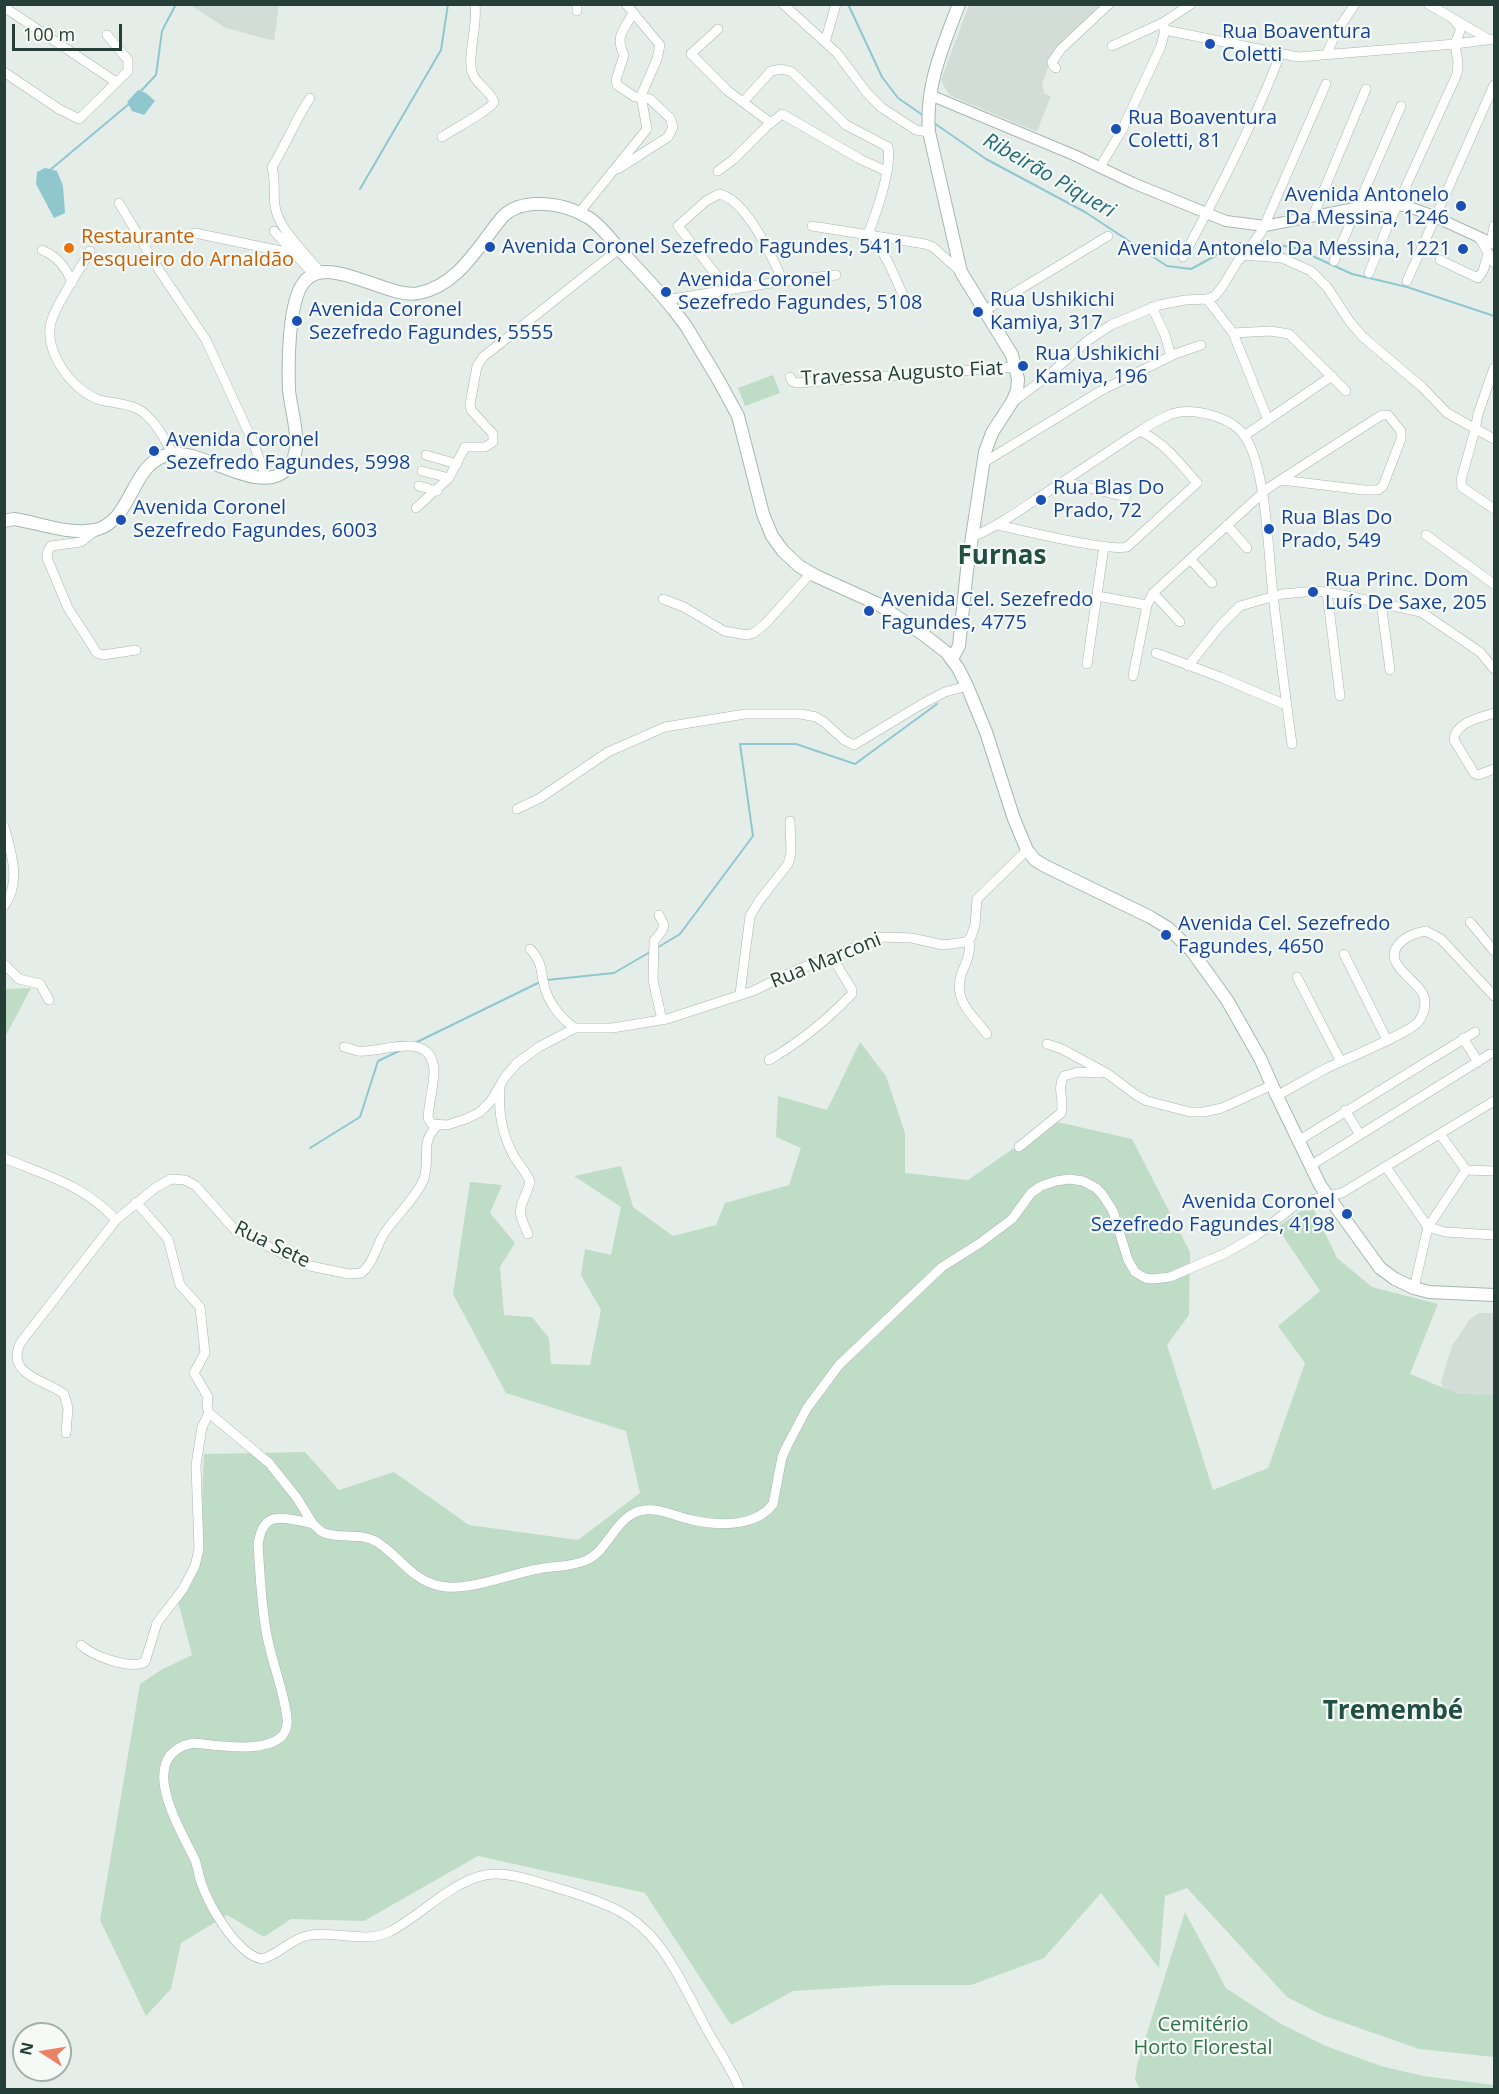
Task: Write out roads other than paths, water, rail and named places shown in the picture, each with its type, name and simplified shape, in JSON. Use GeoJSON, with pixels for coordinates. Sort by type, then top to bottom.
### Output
{"type":"FeatureCollection","features":[{"type":"Feature","properties":{"kind":"main road"},"geometry":{"type":"LineString","coordinates":[[959,4],[939,58],[929,101],[929,130],[945,208],[962,272],[1012,355],[1016,367],[1017,391],[992,433],[983,463],[959,641],[965,681]]}},
{"type":"Feature","properties":{"kind":"main road"},"geometry":{"type":"LineString","coordinates":[[4,521],[14,519],[80,531],[96,530],[108,525],[118,515],[138,480],[151,463],[163,456],[173,454],[202,459],[240,473],[266,477],[284,473],[290,466],[296,448],[289,391],[292,318],[301,287],[317,273],[336,273],[397,291],[417,294],[432,289],[454,276],[511,209],[548,203],[570,208],[591,219],[666,300],[686,326],[738,416],[763,514],[772,536],[783,550],[799,566],[811,573],[878,604],[949,655],[965,681],[986,732],[1014,819],[1027,850],[1035,860],[1150,917],[1167,928],[1191,950],[1243,1024],[1327,1197],[1380,1269],[1414,1288],[1448,1294],[1494,1295]]}},
{"type":"Feature","properties":{"kind":"main road"},"geometry":{"type":"LineString","coordinates":[[949,655],[959,641]]}},
{"type":"Feature","properties":{"kind":"street"},"geometry":{"type":"LineString","coordinates":[[442,137],[493,105],[492,96],[476,81],[470,64],[477,23],[476,4]]}},
{"type":"Feature","properties":{"kind":"street"},"geometry":{"type":"LineString","coordinates":[[579,213],[647,129],[641,96],[660,45],[626,4]]}},
{"type":"Feature","properties":{"kind":"street"},"geometry":{"type":"LineString","coordinates":[[783,4],[837,53],[867,93],[882,108],[916,130],[929,130]]}},
{"type":"Feature","properties":{"kind":"street"},"geometry":{"type":"LineString","coordinates":[[825,42],[836,4]]}},
{"type":"Feature","properties":{"kind":"street"},"geometry":{"type":"LineString","coordinates":[[1112,46],[1165,26],[1191,4]]}},
{"type":"Feature","properties":{"kind":"street"},"geometry":{"type":"LineString","coordinates":[[1327,54],[1335,34],[1355,4]]}},
{"type":"Feature","properties":{"kind":"street"},"geometry":{"type":"LineString","coordinates":[[1428,4],[1491,39]]}},
{"type":"Feature","properties":{"kind":"street"},"geometry":{"type":"LineString","coordinates":[[1056,68],[1052,62],[1061,49],[1107,5]]}},
{"type":"Feature","properties":{"kind":"street"},"geometry":{"type":"LineString","coordinates":[[4,7],[116,82]]}},
{"type":"Feature","properties":{"kind":"street"},"geometry":{"type":"LineString","coordinates":[[611,174],[668,137],[673,128],[670,118],[650,99],[635,97],[617,85],[616,80],[624,55],[618,44],[619,38],[633,14]]}},
{"type":"Feature","properties":{"kind":"street"},"geometry":{"type":"LineString","coordinates":[[1369,273],[1457,74],[1455,44],[1460,32],[1455,21]]}},
{"type":"Feature","properties":{"kind":"street"},"geometry":{"type":"LineString","coordinates":[[1100,167],[1131,112],[1161,46],[1165,26]]}},
{"type":"Feature","properties":{"kind":"street"},"geometry":{"type":"LineString","coordinates":[[1165,26],[1280,55],[1309,58],[1327,54],[1491,39]]}},
{"type":"Feature","properties":{"kind":"street"},"geometry":{"type":"LineString","coordinates":[[718,29],[691,54],[728,91],[771,123]]}},
{"type":"Feature","properties":{"kind":"street"},"geometry":{"type":"LineString","coordinates":[[4,72],[59,109],[79,119],[128,71],[128,60],[107,35]]}},
{"type":"Feature","properties":{"kind":"street"},"geometry":{"type":"LineString","coordinates":[[1183,257],[1228,173],[1266,92],[1280,55]]}},
{"type":"Feature","properties":{"kind":"street"},"geometry":{"type":"LineString","coordinates":[[743,102],[771,71],[782,69],[792,72],[846,125],[888,147],[880,203],[870,235],[893,271],[903,295]]}},
{"type":"Feature","properties":{"kind":"street"},"geometry":{"type":"LineString","coordinates":[[1012,402],[1049,375],[1099,332],[1123,318],[1152,307],[1176,301],[1207,299],[1218,293],[1265,226],[1326,84]]}},
{"type":"Feature","properties":{"kind":"street"},"geometry":{"type":"LineString","coordinates":[[1407,281],[1494,85]]}},
{"type":"Feature","properties":{"kind":"street"},"geometry":{"type":"LineString","coordinates":[[1313,216],[1366,89]]}},
{"type":"Feature","properties":{"kind":"street"},"geometry":{"type":"LineString","coordinates":[[310,98],[272,167],[278,218],[317,273]]}},
{"type":"Feature","properties":{"kind":"street"},"geometry":{"type":"LineString","coordinates":[[929,101],[1100,167],[1226,221],[1265,226],[1372,205],[1398,205],[1415,208],[1488,245],[1494,263]]}},
{"type":"Feature","properties":{"kind":"street"},"geometry":{"type":"LineString","coordinates":[[1334,261],[1401,106]]}},
{"type":"Feature","properties":{"kind":"street"},"geometry":{"type":"LineString","coordinates":[[718,171],[734,159],[779,115],[785,114],[806,129],[886,171]]}},
{"type":"Feature","properties":{"kind":"street"},"geometry":{"type":"LineString","coordinates":[[728,290],[678,226],[706,201],[722,194],[744,212],[754,226],[783,281]]}},
{"type":"Feature","properties":{"kind":"street"},"geometry":{"type":"LineString","coordinates":[[119,203],[159,270],[206,340],[253,442],[266,477]]}},
{"type":"Feature","properties":{"kind":"street"},"geometry":{"type":"LineString","coordinates":[[812,226],[925,244],[962,272]]}},
{"type":"Feature","properties":{"kind":"street"},"geometry":{"type":"LineString","coordinates":[[1440,260],[1478,278],[1483,271],[1494,226]]}},
{"type":"Feature","properties":{"kind":"street"},"geometry":{"type":"LineString","coordinates":[[274,231],[317,273]]}},
{"type":"Feature","properties":{"kind":"street"},"geometry":{"type":"LineString","coordinates":[[195,233],[296,254]]}},
{"type":"Feature","properties":{"kind":"street"},"geometry":{"type":"LineString","coordinates":[[984,311],[1108,236]]}},
{"type":"Feature","properties":{"kind":"street"},"geometry":{"type":"LineString","coordinates":[[416,508],[449,478],[465,447],[489,446],[494,439],[493,434],[471,410],[470,404],[480,361],[620,249]]}},
{"type":"Feature","properties":{"kind":"street"},"geometry":{"type":"LineString","coordinates":[[42,250],[57,259],[72,283]]}},
{"type":"Feature","properties":{"kind":"street"},"geometry":{"type":"LineString","coordinates":[[90,251],[52,320],[50,327],[56,358],[63,371],[88,394],[137,408],[163,435],[173,454]]}},
{"type":"Feature","properties":{"kind":"street"},"geometry":{"type":"LineString","coordinates":[[1246,252],[1282,258],[1311,271],[1327,286],[1350,322],[1363,337],[1422,387],[1443,409],[1494,440]]}},
{"type":"Feature","properties":{"kind":"street"},"geometry":{"type":"LineString","coordinates":[[666,300],[783,281],[837,275]]}},
{"type":"Feature","properties":{"kind":"street"},"geometry":{"type":"LineString","coordinates":[[1207,299],[1233,333],[1268,420]]}},
{"type":"Feature","properties":{"kind":"street"},"geometry":{"type":"LineString","coordinates":[[1152,307],[1165,334],[1171,356]]}},
{"type":"Feature","properties":{"kind":"street"},"geometry":{"type":"LineString","coordinates":[[1233,333],[1264,331],[1286,333],[1293,337],[1346,391]]}},
{"type":"Feature","properties":{"kind":"street"},"geometry":{"type":"LineString","coordinates":[[983,463],[1102,390],[1171,356],[1201,345]]}},
{"type":"Feature","properties":{"kind":"street","name":"Travessa Augusto Fiat"},"geometry":{"type":"LineString","coordinates":[[790,377],[796,383],[1016,367]]}},
{"type":"Feature","properties":{"kind":"street"},"geometry":{"type":"LineString","coordinates":[[1494,368],[1478,414],[1461,483],[1462,487],[1494,509]]}},
{"type":"Feature","properties":{"kind":"street"},"geometry":{"type":"LineString","coordinates":[[1244,436],[1332,376]]}},
{"type":"Feature","properties":{"kind":"street"},"geometry":{"type":"LineString","coordinates":[[972,537],[998,525],[1140,431],[1176,413],[1196,412],[1226,422],[1244,436],[1257,468],[1292,744]]}},
{"type":"Feature","properties":{"kind":"street"},"geometry":{"type":"LineString","coordinates":[[1133,676],[1147,605],[1153,593],[1227,525],[1281,480],[1382,415],[1390,417],[1401,431],[1401,441],[1383,486],[1378,490],[1281,480]]}},
{"type":"Feature","properties":{"kind":"street"},"geometry":{"type":"LineString","coordinates":[[998,525],[1121,549],[1127,547],[1197,483],[1168,450],[1153,437],[1140,431]]}},
{"type":"Feature","properties":{"kind":"street"},"geometry":{"type":"LineString","coordinates":[[426,455],[457,464]]}},
{"type":"Feature","properties":{"kind":"street"},"geometry":{"type":"LineString","coordinates":[[422,471],[449,478]]}},
{"type":"Feature","properties":{"kind":"street"},"geometry":{"type":"LineString","coordinates":[[1065,481],[1126,497]]}},
{"type":"Feature","properties":{"kind":"street"},"geometry":{"type":"LineString","coordinates":[[419,486],[436,490]]}},
{"type":"Feature","properties":{"kind":"street"},"geometry":{"type":"LineString","coordinates":[[1227,525],[1247,548]]}},
{"type":"Feature","properties":{"kind":"street"},"geometry":{"type":"LineString","coordinates":[[96,530],[81,542],[51,546],[47,558],[68,608],[97,653],[103,655],[136,650]]}},
{"type":"Feature","properties":{"kind":"street"},"geometry":{"type":"LineString","coordinates":[[1426,535],[1494,584]]}},
{"type":"Feature","properties":{"kind":"street"},"geometry":{"type":"LineString","coordinates":[[1087,664],[1104,546]]}},
{"type":"Feature","properties":{"kind":"street"},"geometry":{"type":"LineString","coordinates":[[1190,559],[1212,583]]}},
{"type":"Feature","properties":{"kind":"street"},"geometry":{"type":"LineString","coordinates":[[663,599],[700,616],[724,632],[747,635],[754,633],[766,622],[811,573]]}},
{"type":"Feature","properties":{"kind":"street"},"geometry":{"type":"LineString","coordinates":[[1327,592],[1340,696]]}},
{"type":"Feature","properties":{"kind":"street"},"geometry":{"type":"LineString","coordinates":[[1188,666],[1220,626],[1236,608],[1243,604],[1273,596],[1327,592],[1381,602],[1428,615],[1480,652],[1494,669]]}},
{"type":"Feature","properties":{"kind":"street"},"geometry":{"type":"LineString","coordinates":[[1153,593],[1180,622]]}},
{"type":"Feature","properties":{"kind":"street"},"geometry":{"type":"LineString","coordinates":[[1097,596],[1147,605]]}},
{"type":"Feature","properties":{"kind":"street"},"geometry":{"type":"LineString","coordinates":[[1381,602],[1390,670]]}},
{"type":"Feature","properties":{"kind":"street"},"geometry":{"type":"LineString","coordinates":[[1156,653],[1286,705]]}},
{"type":"Feature","properties":{"kind":"street"},"geometry":{"type":"LineString","coordinates":[[518,809],[540,798],[608,752],[665,727],[745,714],[801,714],[816,717],[832,727],[844,740],[854,745],[965,681]]}},
{"type":"Feature","properties":{"kind":"street"},"geometry":{"type":"LineString","coordinates":[[1494,713],[1460,727],[1455,733],[1454,740],[1474,773],[1478,775],[1494,770]]}},
{"type":"Feature","properties":{"kind":"street"},"geometry":{"type":"LineString","coordinates":[[740,994],[750,916],[788,864],[791,853],[790,821]]}},
{"type":"Feature","properties":{"kind":"street"},"geometry":{"type":"LineString","coordinates":[[4,826],[15,871],[9,901],[4,906]]}},
{"type":"Feature","properties":{"kind":"street"},"geometry":{"type":"LineString","coordinates":[[987,1034],[963,1003],[959,995],[959,981],[970,950],[969,940],[975,926],[977,899],[1027,850]]}},
{"type":"Feature","properties":{"kind":"street"},"geometry":{"type":"LineString","coordinates":[[659,915],[664,925],[654,941],[653,980],[662,1020]]}},
{"type":"Feature","properties":{"kind":"street"},"geometry":{"type":"LineString","coordinates":[[1470,922],[1494,951]]}},
{"type":"Feature","properties":{"kind":"street"},"geometry":{"type":"LineString","coordinates":[[1047,1044],[1054,1045],[1108,1074],[1147,1101],[1190,1112],[1204,1112],[1274,1091],[1341,1062],[1417,1023],[1425,1005],[1423,993],[1398,966],[1394,956],[1397,946],[1402,941],[1422,931],[1441,939],[1494,996]]}},
{"type":"Feature","properties":{"kind":"street","name":"Rua Marconi"},"geometry":{"type":"LineString","coordinates":[[575,1028],[612,1028],[662,1020],[753,991],[794,971],[871,940],[891,936],[943,945],[961,944],[969,940]]}},
{"type":"Feature","properties":{"kind":"street"},"geometry":{"type":"LineString","coordinates":[[344,1047],[358,1051],[410,1045],[427,1053],[434,1073],[428,1118],[432,1124],[447,1125],[480,1112],[491,1101],[512,1069],[525,1057],[575,1028],[565,1020],[552,1003],[543,985],[541,964],[530,949]]}},
{"type":"Feature","properties":{"kind":"street"},"geometry":{"type":"LineString","coordinates":[[1344,954],[1387,1040]]}},
{"type":"Feature","properties":{"kind":"street"},"geometry":{"type":"LineString","coordinates":[[769,1060],[810,1032],[852,994],[852,990],[832,957]]}},
{"type":"Feature","properties":{"kind":"street"},"geometry":{"type":"LineString","coordinates":[[4,964],[19,979],[40,984],[49,1000]]}},
{"type":"Feature","properties":{"kind":"street"},"geometry":{"type":"LineString","coordinates":[[1297,977],[1341,1062]]}},
{"type":"Feature","properties":{"kind":"street"},"geometry":{"type":"LineString","coordinates":[[1298,1141],[1475,1032]]}},
{"type":"Feature","properties":{"kind":"street"},"geometry":{"type":"LineString","coordinates":[[1463,1038],[1478,1062]]}},
{"type":"Feature","properties":{"kind":"street"},"geometry":{"type":"LineString","coordinates":[[1310,1166],[1491,1054]]}},
{"type":"Feature","properties":{"kind":"street"},"geometry":{"type":"LineString","coordinates":[[1019,1147],[1061,1113],[1059,1089],[1064,1076],[1085,1072],[1108,1074]]}},
{"type":"Feature","properties":{"kind":"street"},"geometry":{"type":"LineString","coordinates":[[500,1087],[500,1109],[505,1134],[512,1152],[530,1182],[520,1210],[520,1216],[528,1234]]}},
{"type":"Feature","properties":{"kind":"street"},"geometry":{"type":"LineString","coordinates":[[136,1202],[168,1239],[180,1285],[200,1307],[205,1353],[194,1373],[208,1397],[209,1413],[269,1463],[297,1498],[313,1524],[324,1533],[370,1538],[421,1579],[433,1585],[448,1588],[586,1561],[596,1554],[623,1521],[637,1512],[660,1511],[694,1521],[712,1523],[740,1522],[755,1518],[769,1509],[773,1504],[782,1457],[788,1444],[807,1408],[839,1365],[942,1267],[980,1243],[1011,1219],[1031,1193],[1041,1186],[1056,1180],[1070,1179],[1083,1181],[1096,1188],[1113,1211],[1128,1260],[1135,1272],[1145,1278],[1154,1279],[1177,1275],[1215,1258],[1257,1234],[1298,1203],[1342,1193],[1494,1101]]}},
{"type":"Feature","properties":{"kind":"street"},"geometry":{"type":"LineString","coordinates":[[1345,1110],[1360,1135]]}},
{"type":"Feature","properties":{"kind":"street","name":"Rua Sete"},"geometry":{"type":"LineString","coordinates":[[66,1433],[68,1408],[64,1394],[25,1373],[20,1366],[17,1350],[116,1220],[136,1202],[165,1181],[179,1178],[196,1186],[226,1222],[240,1232],[310,1266],[349,1274],[361,1273],[383,1236],[420,1186],[426,1172],[428,1136],[438,1125]]}},
{"type":"Feature","properties":{"kind":"street"},"geometry":{"type":"LineString","coordinates":[[1440,1134],[1466,1170]]}},
{"type":"Feature","properties":{"kind":"street"},"geometry":{"type":"LineString","coordinates":[[4,1158],[88,1194],[116,1220]]}},
{"type":"Feature","properties":{"kind":"street"},"geometry":{"type":"LineString","coordinates":[[1386,1167],[1428,1227],[1440,1231],[1494,1235]]}},
{"type":"Feature","properties":{"kind":"street"},"geometry":{"type":"LineString","coordinates":[[1466,1170],[1494,1171]]}},
{"type":"Feature","properties":{"kind":"street"},"geometry":{"type":"LineString","coordinates":[[1414,1288],[1428,1227],[1466,1170]]}},
{"type":"Feature","properties":{"kind":"street"},"geometry":{"type":"LineString","coordinates":[[81,1645],[99,1656],[130,1664],[145,1662],[153,1630],[189,1580],[199,1549],[195,1477],[202,1427],[209,1413]]}},
{"type":"Feature","properties":{"kind":"street"},"geometry":{"type":"LineString","coordinates":[[313,1524],[277,1517],[264,1524],[259,1538],[265,1629],[282,1690],[288,1722],[283,1735],[274,1742],[260,1746],[193,1743],[180,1747],[166,1760],[164,1782],[167,1796],[197,1866],[201,1883],[223,1927],[250,1955],[262,1959],[306,1936],[373,1936],[390,1932],[460,1886],[486,1875],[502,1874],[532,1880],[579,1894],[618,1911],[638,1924],[655,1941],[671,1962],[740,2090]]}},
{"type":"Feature","properties":{"kind":"water"},"geometry":{"type":"Polygon","coordinates":[[[138,90],[146,93],[155,101],[144,115],[132,111],[127,102],[138,90]]]}},
{"type":"Feature","properties":{"kind":"water"},"geometry":{"type":"Polygon","coordinates":[[[45,168],[57,171],[63,186],[65,213],[54,218],[36,184],[37,172],[45,168]]]}},
{"type":"Feature","properties":{"kind":"waterway"},"geometry":{"type":"LineString","coordinates":[[139,93],[156,75],[162,31],[176,4]]}},
{"type":"Feature","properties":{"kind":"waterway"},"geometry":{"type":"LineString","coordinates":[[360,189],[441,50],[448,4]]}},
{"type":"Feature","properties":{"kind":"waterway","name":"Ribeirão Piqueri"},"geometry":{"type":"LineString","coordinates":[[848,4],[882,77],[898,98],[924,116]]}},
{"type":"Feature","properties":{"kind":"waterway"},"geometry":{"type":"LineString","coordinates":[[50,170],[129,104]]}},
{"type":"Feature","properties":{"kind":"waterway","name":"Ribeirão Piqueri"},"geometry":{"type":"LineString","coordinates":[[934,123],[986,159],[1085,212],[1167,266],[1191,269],[1239,243],[1249,243]]}},
{"type":"Feature","properties":{"kind":"waterway","name":"Ribeirão Piqueri"},"geometry":{"type":"LineString","coordinates":[[1258,243],[1295,248],[1352,274],[1407,287],[1494,316]]}},
{"type":"Feature","properties":{"kind":"waterway"},"geometry":{"type":"LineString","coordinates":[[657,948],[680,934],[753,836],[740,744],[796,744],[855,764],[937,704]]}},
{"type":"Feature","properties":{"kind":"waterway"},"geometry":{"type":"LineString","coordinates":[[547,980],[614,973],[650,952]]}},
{"type":"Feature","properties":{"kind":"waterway"},"geometry":{"type":"LineString","coordinates":[[415,1043],[542,981]]}},
{"type":"Feature","properties":{"kind":"waterway"},"geometry":{"type":"LineString","coordinates":[[310,1148],[360,1117],[378,1061],[399,1051]]}},
{"type":"Feature","properties":{"kind":"place","name":"Rua Boaventura Coletti"},"geometry":{"type":"Point","coordinates":[1210,44]}},
{"type":"Feature","properties":{"kind":"place","name":"Rua Boaventura Coletti, 81"},"geometry":{"type":"Point","coordinates":[1116,129]}},
{"type":"Feature","properties":{"kind":"place","name":"Avenida Antonelo Da Messina, 1246"},"geometry":{"type":"Point","coordinates":[1461,206]}},
{"type":"Feature","properties":{"kind":"place","name":"Avenida Coronel Sezefredo Fagundes, 5411"},"geometry":{"type":"Point","coordinates":[490,247]}},
{"type":"Feature","properties":{"kind":"place","name":"Restaurante Pesqueiro do Arnaldão"},"geometry":{"type":"Point","coordinates":[69,248]}},
{"type":"Feature","properties":{"kind":"place","name":"Avenida Antonelo Da Messina, 1221"},"geometry":{"type":"Point","coordinates":[1463,249]}},
{"type":"Feature","properties":{"kind":"place","name":"Avenida Coronel Sezefredo Fagundes, 5108"},"geometry":{"type":"Point","coordinates":[666,292]}},
{"type":"Feature","properties":{"kind":"place","name":"Rua Ushikichi Kamiya, 317"},"geometry":{"type":"Point","coordinates":[978,312]}},
{"type":"Feature","properties":{"kind":"place","name":"Avenida Coronel Sezefredo Fagundes, 5555"},"geometry":{"type":"Point","coordinates":[297,321]}},
{"type":"Feature","properties":{"kind":"place","name":"Rua Ushikichi Kamiya, 196"},"geometry":{"type":"Point","coordinates":[1023,366]}},
{"type":"Feature","properties":{"kind":"place","name":"Avenida Coronel Sezefredo Fagundes, 5998"},"geometry":{"type":"Point","coordinates":[154,451]}},
{"type":"Feature","properties":{"kind":"place","name":"Rua Blas Do Prado, 72"},"geometry":{"type":"Point","coordinates":[1041,500]}},
{"type":"Feature","properties":{"kind":"place","name":"Avenida Coronel Sezefredo Fagundes, 6003"},"geometry":{"type":"Point","coordinates":[121,520]}},
{"type":"Feature","properties":{"kind":"place","name":"Rua Blas Do Prado, 549"},"geometry":{"type":"Point","coordinates":[1269,529]}},
{"type":"Feature","properties":{"kind":"place","name":"Rua Princ. Dom Luís De Saxe, 205"},"geometry":{"type":"Point","coordinates":[1313,592]}},
{"type":"Feature","properties":{"kind":"place","name":"Avenida Cel. Sezefredo Fagundes, 4775"},"geometry":{"type":"Point","coordinates":[869,611]}},
{"type":"Feature","properties":{"kind":"place","name":"Avenida Cel. Sezefredo Fagundes, 4650"},"geometry":{"type":"Point","coordinates":[1166,935]}},
{"type":"Feature","properties":{"kind":"place","name":"Avenida Coronel Sezefredo Fagundes, 4198"},"geometry":{"type":"Point","coordinates":[1347,1214]}},
{"type":"Feature","properties":{"kind":"district","name":"Furnas"},"geometry":{"type":"Point","coordinates":[1002,557]}},
{"type":"Feature","properties":{"kind":"district","name":"Tremembé"},"geometry":{"type":"Point","coordinates":[1393,1712]}},
{"type":"Feature","properties":{"kind":"park label","name":"Cemitério Horto Florestal"},"geometry":{"type":"Point","coordinates":[1203,2036]}}]}
